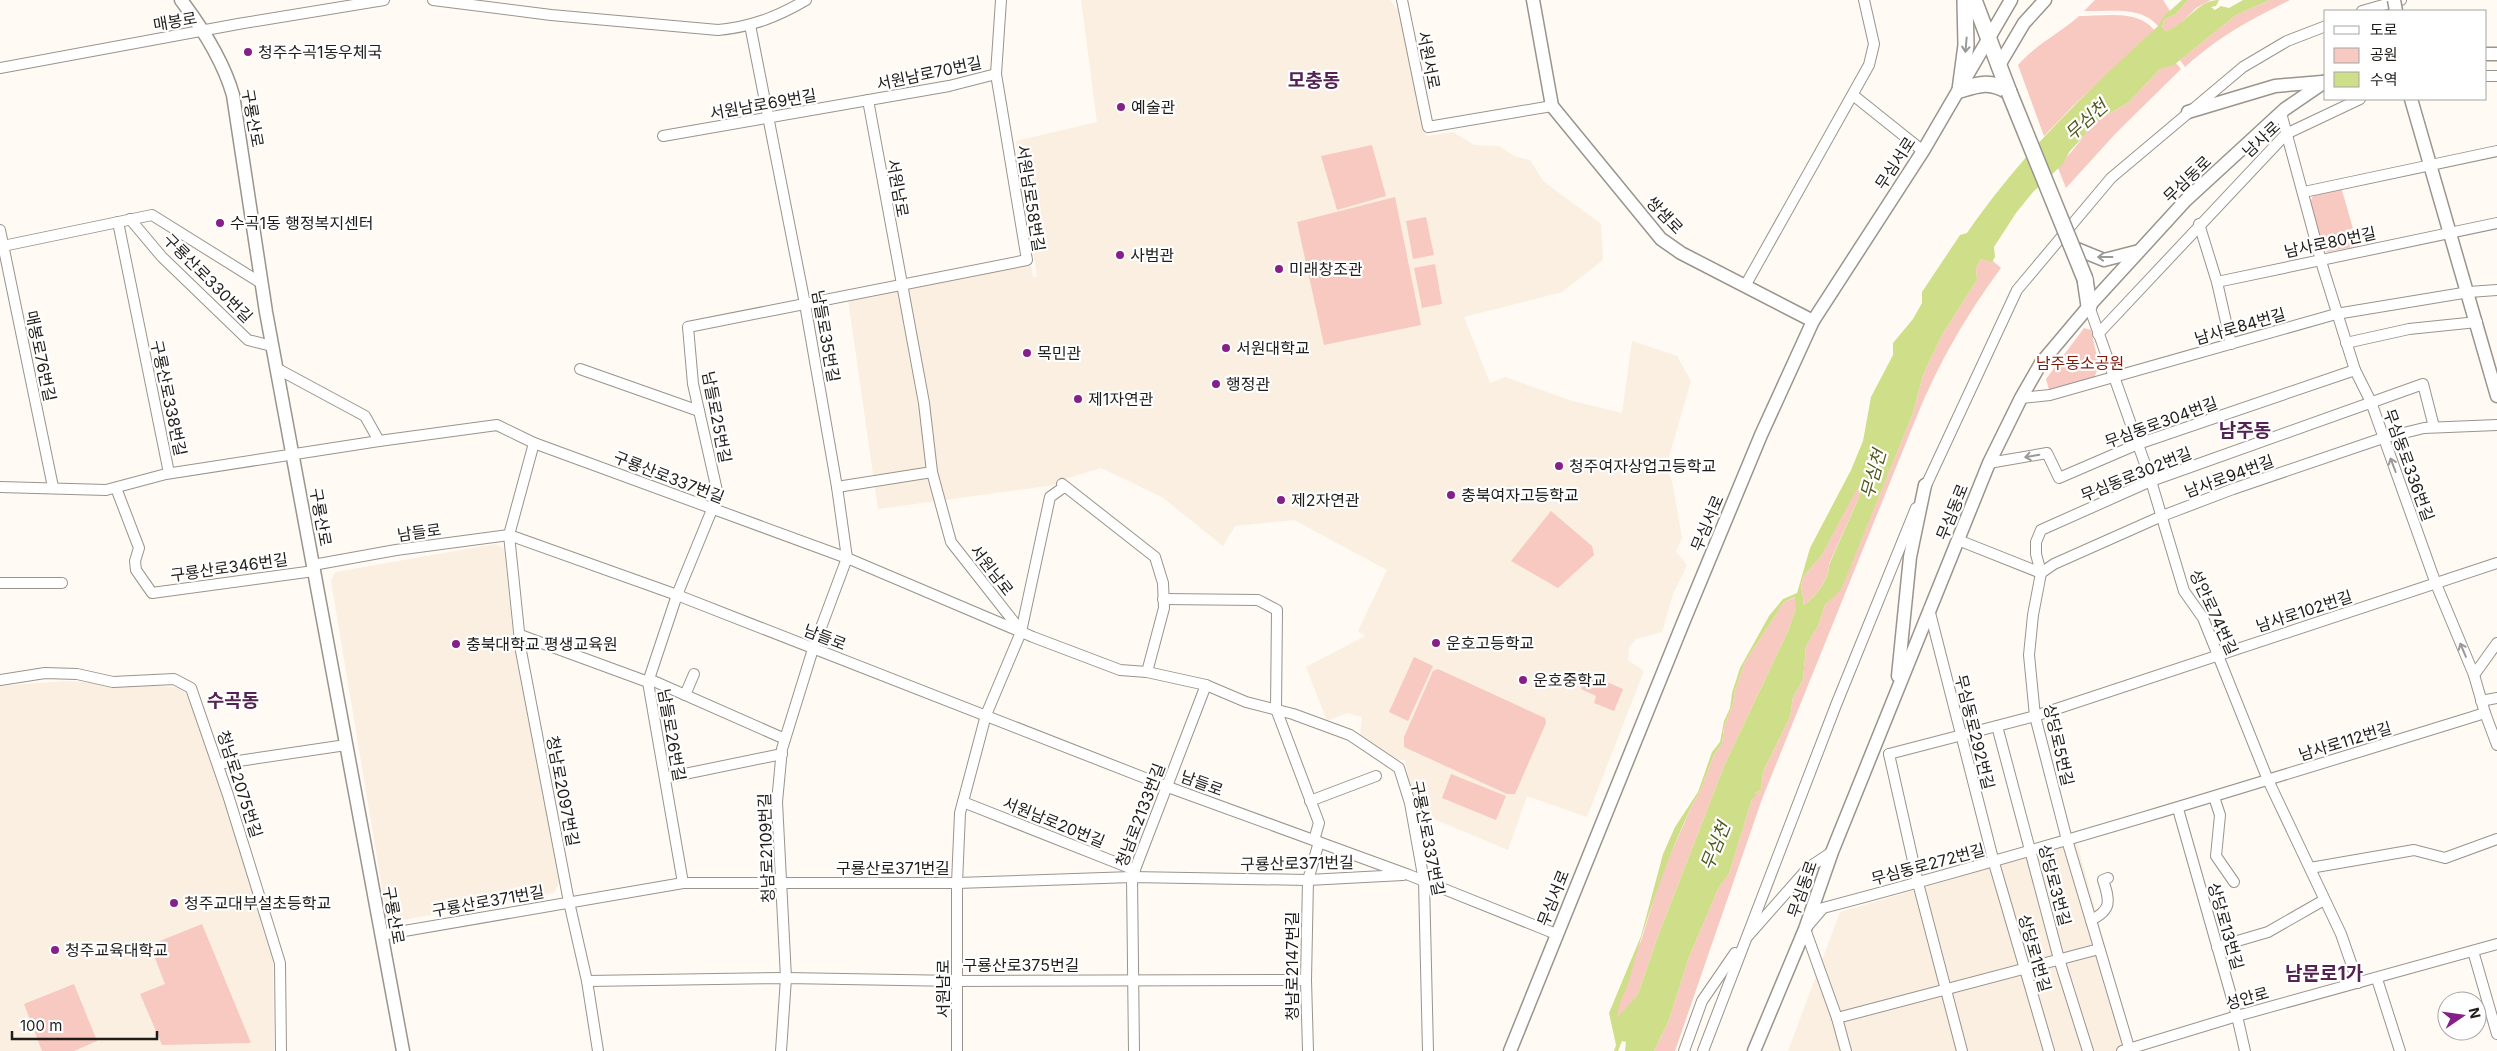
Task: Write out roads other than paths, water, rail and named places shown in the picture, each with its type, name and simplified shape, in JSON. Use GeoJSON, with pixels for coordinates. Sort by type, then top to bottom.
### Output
{"type":"FeatureCollection","features":[{"type":"Feature","properties":{"kind":"main road"},"geometry":{"type":"LineString","coordinates":[[1965,0],[1966,45],[1960,90],[1986,83],[1998,85],[2009,92]]}},
{"type":"Feature","properties":{"kind":"main road"},"geometry":{"type":"LineString","coordinates":[[1974,0],[1989,36],[1999,69],[2085,279],[2089,306]]}},
{"type":"Feature","properties":{"kind":"street","name":"구룡산로"},"geometry":{"type":"LineString","coordinates":[[181,0],[223,66],[234,95],[272,346],[403,1051]]}},
{"type":"Feature","properties":{"kind":"street","name":"매봉로"},"geometry":{"type":"LineString","coordinates":[[0,68],[384,0]]}},
{"type":"Feature","properties":{"kind":"street"},"geometry":{"type":"LineString","coordinates":[[433,0],[674,27],[718,30],[766,21],[806,0]]}},
{"type":"Feature","properties":{"kind":"street"},"geometry":{"type":"LineString","coordinates":[[996,74],[1001,0]]}},
{"type":"Feature","properties":{"kind":"street","name":"서원서로"},"geometry":{"type":"LineString","coordinates":[[1402,0],[1428,127],[1552,106]]}},
{"type":"Feature","properties":{"kind":"street","name":"쌍샘로"},"geometry":{"type":"LineString","coordinates":[[1533,0],[1552,106],[1661,239],[1681,253],[1813,320]]}},
{"type":"Feature","properties":{"kind":"street"},"geometry":{"type":"LineString","coordinates":[[1745,286],[1869,65],[1874,44],[1864,0]]}},
{"type":"Feature","properties":{"kind":"street","name":"무심서로"},"geometry":{"type":"LineString","coordinates":[[1510,1051],[1683,623],[1761,435],[1813,320],[1923,151],[2011,0]]}},
{"type":"Feature","properties":{"kind":"street"},"geometry":{"type":"LineString","coordinates":[[1999,69],[2024,22],[2045,0]]}},
{"type":"Feature","properties":{"kind":"street"},"geometry":{"type":"LineString","coordinates":[[2365,10],[2401,0]]}},
{"type":"Feature","properties":{"kind":"street","name":"남들로35번길"},"geometry":{"type":"LineString","coordinates":[[750,25],[767,119],[805,304],[838,487],[847,558],[813,649]]}},
{"type":"Feature","properties":{"kind":"street"},"geometry":{"type":"LineString","coordinates":[[1703,1051],[1744,940],[1836,705],[1925,485],[2017,290],[2111,178],[2243,67],[2288,41],[2324,27]]}},
{"type":"Feature","properties":{"kind":"street","name":"서원남로70번길"},"geometry":{"type":"LineString","coordinates":[[868,100],[948,86],[996,74]]}},
{"type":"Feature","properties":{"kind":"street","name":"서원남로58번길"},"geometry":{"type":"LineString","coordinates":[[900,284],[1027,260],[996,74]]}},
{"type":"Feature","properties":{"kind":"street"},"geometry":{"type":"LineString","coordinates":[[2188,112],[2275,86],[2324,81]]}},
{"type":"Feature","properties":{"kind":"street","name":"무심동로"},"geometry":{"type":"LineString","coordinates":[[1754,1051],[1805,929],[1832,852],[1929,609],[1990,463],[2021,398],[2041,362],[2089,306],[2186,200],[2281,113],[2324,81]]}},
{"type":"Feature","properties":{"kind":"street"},"geometry":{"type":"LineString","coordinates":[[1853,95],[1923,151]]}},
{"type":"Feature","properties":{"kind":"street","name":"서원남로69번길"},"geometry":{"type":"LineString","coordinates":[[663,136],[868,100]]}},
{"type":"Feature","properties":{"kind":"street","name":"서원남로"},"geometry":{"type":"LineString","coordinates":[[868,100],[900,284],[924,404],[932,472],[951,542],[1021,632],[986,715],[960,812],[957,883],[957,1051]]}},
{"type":"Feature","properties":{"kind":"street","name":"남사로"},"geometry":{"type":"LineString","coordinates":[[2199,224],[2286,134],[2358,100]]}},
{"type":"Feature","properties":{"kind":"street"},"geometry":{"type":"LineString","coordinates":[[2411,100],[2469,292],[2497,396]]}},
{"type":"Feature","properties":{"kind":"street","name":"무심동로336번길"},"geometry":{"type":"LineString","coordinates":[[2281,113],[2304,192],[2320,259],[2355,370],[2371,402],[2436,584],[2474,675],[2497,745]]}},
{"type":"Feature","properties":{"kind":"street"},"geometry":{"type":"LineString","coordinates":[[2304,192],[2497,151]]}},
{"type":"Feature","properties":{"kind":"street"},"geometry":{"type":"LineString","coordinates":[[3,246],[152,215],[261,283]]}},
{"type":"Feature","properties":{"kind":"street","name":"구룡산로330번길"},"geometry":{"type":"LineString","coordinates":[[130,219],[162,258],[248,340],[272,346]]}},
{"type":"Feature","properties":{"kind":"street","name":"구룡산로338번길"},"geometry":{"type":"LineString","coordinates":[[118,222],[170,473]]}},
{"type":"Feature","properties":{"kind":"street","name":"남사로80번길"},"geometry":{"type":"LineString","coordinates":[[2217,282],[2497,223]]}},
{"type":"Feature","properties":{"kind":"street"},"geometry":{"type":"LineString","coordinates":[[2199,224],[2217,282],[2232,344]]}},
{"type":"Feature","properties":{"kind":"street"},"geometry":{"type":"LineString","coordinates":[[2098,334],[2199,224]]}},
{"type":"Feature","properties":{"kind":"street","name":"매봉로76번길"},"geometry":{"type":"LineString","coordinates":[[0,230],[53,487]]}},
{"type":"Feature","properties":{"kind":"street"},"geometry":{"type":"LineString","coordinates":[[2072,248],[2104,260],[2139,252]]}},
{"type":"Feature","properties":{"kind":"street"},"geometry":{"type":"LineString","coordinates":[[805,304],[900,284]]}},
{"type":"Feature","properties":{"kind":"street","name":"남사로84번길"},"geometry":{"type":"LineString","coordinates":[[2021,398],[2050,395],[2336,314],[2469,292],[2497,290]]}},
{"type":"Feature","properties":{"kind":"street","name":"남들로25번길"},"geometry":{"type":"LineString","coordinates":[[677,595],[718,495],[693,384],[688,326],[805,304]]}},
{"type":"Feature","properties":{"kind":"street","name":"성안로74번길"},"geometry":{"type":"LineString","coordinates":[[2089,306],[2151,481],[2184,590],[2203,618],[2268,780],[2341,934],[2358,983]]}},
{"type":"Feature","properties":{"kind":"street"},"geometry":{"type":"LineString","coordinates":[[2346,343],[2409,329],[2477,322]]}},
{"type":"Feature","properties":{"kind":"street"},"geometry":{"type":"LineString","coordinates":[[276,368],[365,416],[379,441]]}},
{"type":"Feature","properties":{"kind":"street"},"geometry":{"type":"LineString","coordinates":[[580,369],[699,411]]}},
{"type":"Feature","properties":{"kind":"street","name":"무심동로304번길"},"geometry":{"type":"LineString","coordinates":[[1990,463],[2048,453],[2059,478],[2138,444],[2355,370]]}},
{"type":"Feature","properties":{"kind":"street","name":"무심동로302번길"},"geometry":{"type":"LineString","coordinates":[[2041,574],[2036,554],[2036,542],[2041,530],[2151,481],[2423,384],[2434,427]]}},
{"type":"Feature","properties":{"kind":"street","name":"남사로94번길"},"geometry":{"type":"LineString","coordinates":[[2041,574],[2054,564],[2162,516],[2233,489],[2383,438],[2434,427],[2497,425]]}},
{"type":"Feature","properties":{"kind":"street","name":"구룡산로337번길"},"geometry":{"type":"LineString","coordinates":[[293,455],[379,441],[497,426],[534,443],[712,510],[847,558],[1021,632],[1120,670],[1146,672],[1206,685],[1246,702],[1276,709],[1350,735],[1399,768],[1410,803],[1424,881],[1428,1051]]}},
{"type":"Feature","properties":{"kind":"street"},"geometry":{"type":"LineString","coordinates":[[509,535],[534,443]]}},
{"type":"Feature","properties":{"kind":"street","name":"구룡산로338번길"},"geometry":{"type":"LineString","coordinates":[[0,486],[106,490],[170,473],[293,455]]}},
{"type":"Feature","properties":{"kind":"street"},"geometry":{"type":"LineString","coordinates":[[838,487],[932,472]]}},
{"type":"Feature","properties":{"kind":"street"},"geometry":{"type":"LineString","coordinates":[[1021,632],[1050,497],[1064,487],[1062,484],[1156,558],[1163,583],[1164,608],[1146,672]]}},
{"type":"Feature","properties":{"kind":"street"},"geometry":{"type":"LineString","coordinates":[[1896,692],[1910,556],[1925,485]]}},
{"type":"Feature","properties":{"kind":"street","name":"구룡산로346번길"},"geometry":{"type":"LineString","coordinates":[[116,488],[139,548],[135,561],[136,570],[148,590],[152,593],[314,568]]}},
{"type":"Feature","properties":{"kind":"street","name":"남들로"},"geometry":{"type":"LineString","coordinates":[[314,568],[396,550],[509,535],[677,595],[1168,787],[1409,875],[1556,934]]}},
{"type":"Feature","properties":{"kind":"street","name":"청남로2097번길"},"geometry":{"type":"LineString","coordinates":[[509,535],[520,635],[569,902],[587,982],[598,1051]]}},
{"type":"Feature","properties":{"kind":"street"},"geometry":{"type":"LineString","coordinates":[[1958,540],[2041,574]]}},
{"type":"Feature","properties":{"kind":"street","name":"남사로102번길"},"geometry":{"type":"LineString","coordinates":[[1889,754],[2035,716],[2217,654],[2497,563]]}},
{"type":"Feature","properties":{"kind":"street","name":"상당로5번길"},"geometry":{"type":"LineString","coordinates":[[2041,574],[2033,615],[2030,655],[2035,716],[2067,840],[2127,1050]]}},
{"type":"Feature","properties":{"kind":"street"},"geometry":{"type":"LineString","coordinates":[[0,583],[62,583]]}},
{"type":"Feature","properties":{"kind":"street","name":"남들로26번길"},"geometry":{"type":"LineString","coordinates":[[677,595],[648,681],[683,883]]}},
{"type":"Feature","properties":{"kind":"street"},"geometry":{"type":"LineString","coordinates":[[1163,599],[1258,600],[1277,610],[1276,709],[1318,823],[1316,841]]}},
{"type":"Feature","properties":{"kind":"street","name":"무심동로292번길"},"geometry":{"type":"LineString","coordinates":[[1929,609],[1960,736],[1994,862]]}},
{"type":"Feature","properties":{"kind":"street"},"geometry":{"type":"LineString","coordinates":[[520,635],[685,695],[785,739]]}},
{"type":"Feature","properties":{"kind":"street"},"geometry":{"type":"LineString","coordinates":[[2474,675],[2497,643]]}},
{"type":"Feature","properties":{"kind":"street","name":"청남로2109번길"},"geometry":{"type":"LineString","coordinates":[[780,1051],[786,978],[783,883],[777,802],[785,739],[813,649]]}},
{"type":"Feature","properties":{"kind":"street","name":"청남로2075번길"},"geometry":{"type":"LineString","coordinates":[[0,680],[45,673],[77,674],[113,682],[174,679],[192,688],[218,764],[280,962],[281,1051]]}},
{"type":"Feature","properties":{"kind":"street"},"geometry":{"type":"LineString","coordinates":[[685,695],[694,674]]}},
{"type":"Feature","properties":{"kind":"street","name":"청남로2133번길"},"geometry":{"type":"LineString","coordinates":[[1134,1051],[1133,873],[1206,685]]}},
{"type":"Feature","properties":{"kind":"street"},"geometry":{"type":"LineString","coordinates":[[2481,701],[2497,698]]}},
{"type":"Feature","properties":{"kind":"street","name":"남사로112번길"},"geometry":{"type":"LineString","coordinates":[[2067,840],[2178,809],[2485,713]]}},
{"type":"Feature","properties":{"kind":"street","name":"상당로3번길"},"geometry":{"type":"LineString","coordinates":[[1997,726],[2060,958],[2088,1051]]}},
{"type":"Feature","properties":{"kind":"street"},"geometry":{"type":"LineString","coordinates":[[218,764],[346,745]]}},
{"type":"Feature","properties":{"kind":"street"},"geometry":{"type":"LineString","coordinates":[[1874,747],[1889,754],[1918,883],[1962,1051]]}},
{"type":"Feature","properties":{"kind":"street"},"geometry":{"type":"LineString","coordinates":[[665,778],[782,754]]}},
{"type":"Feature","properties":{"kind":"street"},"geometry":{"type":"LineString","coordinates":[[1310,801],[1376,776]]}},
{"type":"Feature","properties":{"kind":"street","name":"상당로13번길"},"geometry":{"type":"LineString","coordinates":[[2214,797],[2220,815],[2216,856],[2234,882]]}},
{"type":"Feature","properties":{"kind":"street","name":"서원남로20번길"},"geometry":{"type":"LineString","coordinates":[[963,802],[1133,873]]}},
{"type":"Feature","properties":{"kind":"street","name":"상당로13번길"},"geometry":{"type":"LineString","coordinates":[[2178,809],[2237,1016],[2245,1051]]}},
{"type":"Feature","properties":{"kind":"street","name":"무심동로272번길"},"geometry":{"type":"LineString","coordinates":[[1805,929],[1823,908],[1994,862],[2067,840]]}},
{"type":"Feature","properties":{"kind":"street"},"geometry":{"type":"LineString","coordinates":[[2310,868],[2414,850],[2445,858],[2497,840]]}},
{"type":"Feature","properties":{"kind":"street","name":"청남로2147번길"},"geometry":{"type":"LineString","coordinates":[[1308,1051],[1306,980],[1308,880],[1316,841]]}},
{"type":"Feature","properties":{"kind":"street"},"geometry":{"type":"LineString","coordinates":[[1684,1051],[1702,1001],[1744,940],[1808,868],[1832,852]]}},
{"type":"Feature","properties":{"kind":"street","name":"상당로1번길"},"geometry":{"type":"LineString","coordinates":[[1994,862],[2049,1051]]}},
{"type":"Feature","properties":{"kind":"street","name":"구룡산로371번길"},"geometry":{"type":"LineString","coordinates":[[381,935],[683,883],[957,883],[1133,873],[1308,880],[1409,875]]}},
{"type":"Feature","properties":{"kind":"street"},"geometry":{"type":"LineString","coordinates":[[2091,920],[2104,914],[2107,908],[2107,893],[2103,880],[2108,878]]}},
{"type":"Feature","properties":{"kind":"street"},"geometry":{"type":"LineString","coordinates":[[2217,947],[2268,932],[2324,900]]}},
{"type":"Feature","properties":{"kind":"street"},"geometry":{"type":"LineString","coordinates":[[1805,929],[1838,1018],[1846,1051]]}},
{"type":"Feature","properties":{"kind":"street","name":"성안로"},"geometry":{"type":"LineString","coordinates":[[2127,1050],[2237,1016],[2377,979],[2497,944]]}},
{"type":"Feature","properties":{"kind":"street"},"geometry":{"type":"LineString","coordinates":[[1838,1018],[2024,967],[2099,949]]}},
{"type":"Feature","properties":{"kind":"street"},"geometry":{"type":"LineString","coordinates":[[2473,951],[2497,1034]]}},
{"type":"Feature","properties":{"kind":"street","name":"구룡산로375번길"},"geometry":{"type":"LineString","coordinates":[[587,982],[786,978],[958,981],[1306,980]]}},
{"type":"Feature","properties":{"kind":"street"},"geometry":{"type":"LineString","coordinates":[[2377,979],[2400,1051]]}},
{"type":"Feature","properties":{"kind":"water","name":"무심천"},"geometry":{"type":"Polygon","coordinates":[[[2182,0],[2188,0],[2176,14],[2164,20],[2162,28],[2166,31],[2180,24],[2198,8],[2211,1],[2219,0],[2216,6],[2211,7],[2215,10],[2221,6],[2229,8],[2243,0],[2270,0],[2236,15],[2174,65],[2160,69],[2128,103],[2096,121],[2085,131],[2085,135],[2070,151],[2063,164],[2033,192],[2016,213],[1994,247],[1995,257],[1992,262],[1981,259],[1976,268],[1977,280],[1942,335],[1923,375],[1913,413],[1841,590],[1825,605],[1818,626],[1806,646],[1803,680],[1793,697],[1790,717],[1763,772],[1761,790],[1755,793],[1756,796],[1752,799],[1729,874],[1719,887],[1689,957],[1669,1020],[1654,1051],[1625,1051],[1626,1042],[1622,1041],[1618,1051],[1614,1051],[1616,1045],[1609,1013],[1641,936],[1663,854],[1675,827],[1698,792],[1712,752],[1720,742],[1724,721],[1730,708],[1732,693],[1740,668],[1769,616],[1783,599],[1797,593],[1810,548],[1851,470],[1863,441],[1871,397],[1893,355],[1893,343],[1913,319],[1922,303],[1922,292],[1960,235],[1967,233],[2010,176],[2056,124],[2158,26],[2164,16],[2182,0]],[[1858,487],[1822,555],[1804,576],[1801,585],[1804,605],[1817,593],[1827,576],[1829,565],[1860,495],[1858,487]],[[1795,597],[1784,602],[1745,662],[1724,727],[1722,744],[1714,755],[1699,794],[1683,825],[1665,869],[1649,913],[1629,981],[1620,1003],[1618,1017],[1638,994],[1658,936],[1725,764],[1788,631],[1796,608],[1795,597]]]}},
{"type":"Feature","properties":{"kind":"place","name":"청주수곡1동우체국"},"geometry":{"type":"Point","coordinates":[248,52]}},
{"type":"Feature","properties":{"kind":"place","name":"예술관"},"geometry":{"type":"Point","coordinates":[1121,107]}},
{"type":"Feature","properties":{"kind":"place","name":"수곡1동 행정복지센터"},"geometry":{"type":"Point","coordinates":[220,223]}},
{"type":"Feature","properties":{"kind":"place","name":"사범관"},"geometry":{"type":"Point","coordinates":[1120,255]}},
{"type":"Feature","properties":{"kind":"place","name":"미래창조관"},"geometry":{"type":"Point","coordinates":[1279,269]}},
{"type":"Feature","properties":{"kind":"place","name":"서원대학교"},"geometry":{"type":"Point","coordinates":[1226,348]}},
{"type":"Feature","properties":{"kind":"place","name":"목민관"},"geometry":{"type":"Point","coordinates":[1027,353]}},
{"type":"Feature","properties":{"kind":"place","name":"행정관"},"geometry":{"type":"Point","coordinates":[1216,384]}},
{"type":"Feature","properties":{"kind":"place","name":"제1자연관"},"geometry":{"type":"Point","coordinates":[1078,399]}},
{"type":"Feature","properties":{"kind":"place","name":"청주여자상업고등학교"},"geometry":{"type":"Point","coordinates":[1559,466]}},
{"type":"Feature","properties":{"kind":"place","name":"충북여자고등학교"},"geometry":{"type":"Point","coordinates":[1451,495]}},
{"type":"Feature","properties":{"kind":"place","name":"제2자연관"},"geometry":{"type":"Point","coordinates":[1281,500]}},
{"type":"Feature","properties":{"kind":"place","name":"운호고등학교"},"geometry":{"type":"Point","coordinates":[1436,643]}},
{"type":"Feature","properties":{"kind":"place","name":"충북대학교 평생교육원"},"geometry":{"type":"Point","coordinates":[456,644]}},
{"type":"Feature","properties":{"kind":"place","name":"운호중학교"},"geometry":{"type":"Point","coordinates":[1523,680]}},
{"type":"Feature","properties":{"kind":"place","name":"청주교대부설초등학교"},"geometry":{"type":"Point","coordinates":[174,903]}},
{"type":"Feature","properties":{"kind":"place","name":"청주교육대학교"},"geometry":{"type":"Point","coordinates":[55,950]}},
{"type":"Feature","properties":{"kind":"district","name":"모충동"},"geometry":{"type":"Point","coordinates":[1314,80]}},
{"type":"Feature","properties":{"kind":"district","name":"남주동"},"geometry":{"type":"Point","coordinates":[2245,430]}},
{"type":"Feature","properties":{"kind":"district","name":"수곡동"},"geometry":{"type":"Point","coordinates":[233,700]}},
{"type":"Feature","properties":{"kind":"district","name":"남문로1가"},"geometry":{"type":"Point","coordinates":[2324,973]}},
{"type":"Feature","properties":{"kind":"park label","name":"남주동소공원"},"geometry":{"type":"Point","coordinates":[2080,363]}}]}
